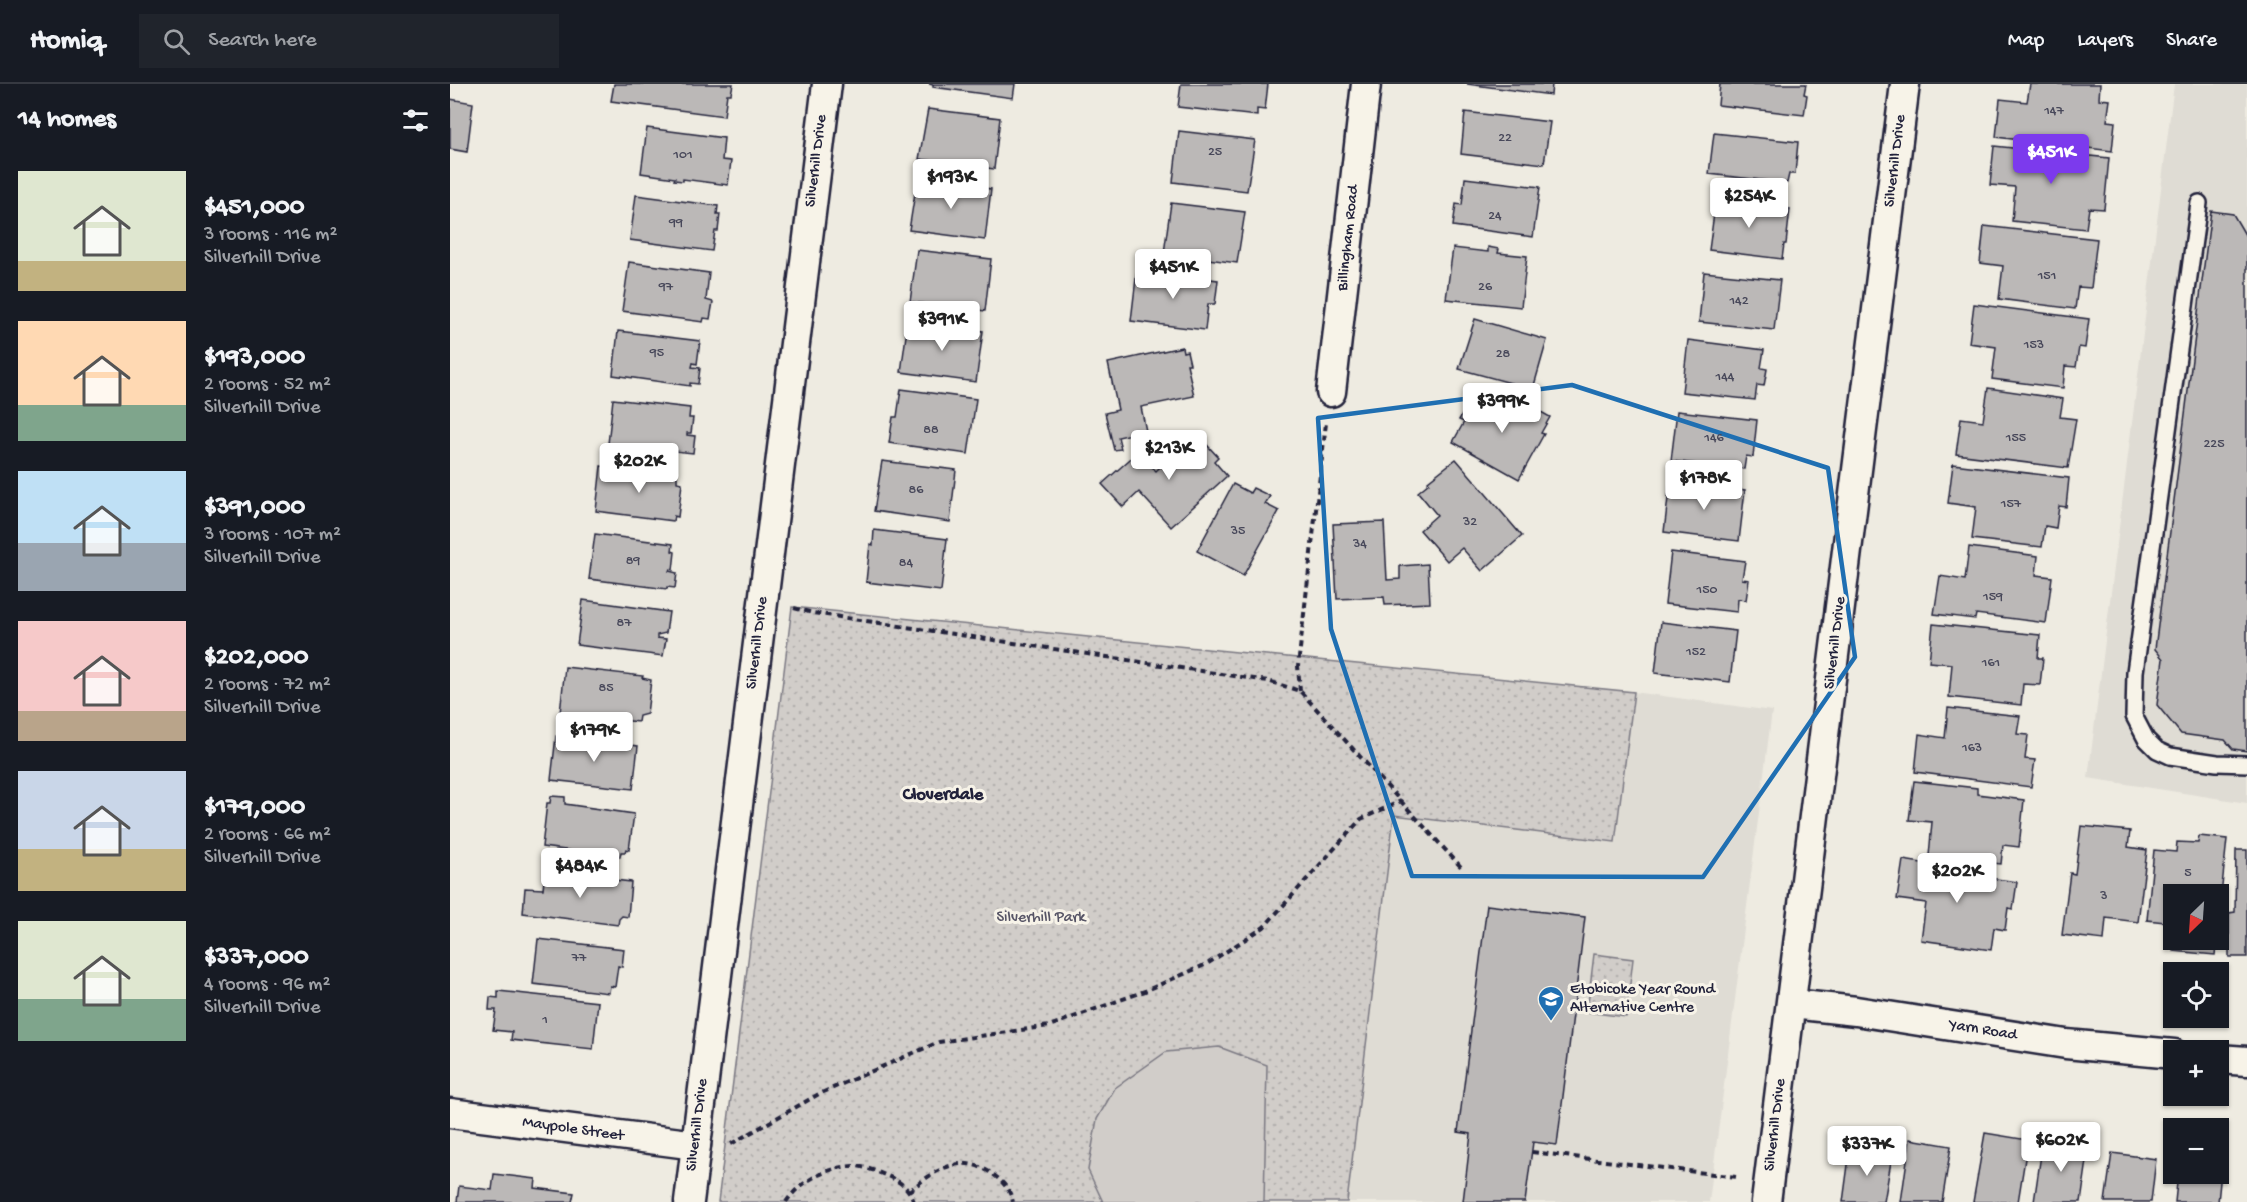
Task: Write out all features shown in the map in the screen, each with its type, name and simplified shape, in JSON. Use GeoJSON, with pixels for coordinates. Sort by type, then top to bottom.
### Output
{"type":"FeatureCollection","features":[{"type":"Feature","properties":{"kind":"street","name":"Silverhill Drive"},"geometry":{"type":"LineString","coordinates":[[689,1202],[827,84]]}},
{"type":"Feature","properties":{"kind":"street","name":"Billingham Road"},"geometry":{"type":"LineString","coordinates":[[1331,392],[1366,84]]}},
{"type":"Feature","properties":{"kind":"street","name":"Silverhill Drive"},"geometry":{"type":"LineString","coordinates":[[1768,1192],[1905,84]]}},
{"type":"Feature","properties":{"kind":"street","name":"Yarn Road"},"geometry":{"type":"LineString","coordinates":[[1792,1004],[1856,1011],[2066,1044],[2163,1053]]}},
{"type":"Feature","properties":{"kind":"street"},"geometry":{"type":"LineString","coordinates":[[2229,1060],[2247,1061]]}},
{"type":"Feature","properties":{"kind":"street","name":"Maypole Street"},"geometry":{"type":"LineString","coordinates":[[450,1113],[694,1154]]}},
{"type":"Feature","properties":{"kind":"lane"},"geometry":{"type":"LineString","coordinates":[[2199,203],[2135,672],[2134,716],[2146,739],[2157,750],[2170,756],[2247,764]]}},
{"type":"Feature","properties":{"kind":"path"},"geometry":{"type":"LineString","coordinates":[[1300,691],[1298,666],[1322,451],[1331,392]]}},
{"type":"Feature","properties":{"kind":"path"},"geometry":{"type":"LineString","coordinates":[[763,600],[813,613],[1268,681],[1300,691],[1462,868]]}},
{"type":"Feature","properties":{"kind":"path"},"geometry":{"type":"LineString","coordinates":[[694,1154],[755,1132],[819,1094],[939,1042],[1049,1026],[1145,991],[1207,964],[1264,927],[1361,819],[1401,801]]}},
{"type":"Feature","properties":{"kind":"path"},"geometry":{"type":"LineString","coordinates":[[1532,1152],[1768,1192]]}},
{"type":"Feature","properties":{"kind":"path"},"geometry":{"type":"LineString","coordinates":[[909,1191],[935,1171],[953,1165],[966,1164],[986,1170],[1002,1181],[1010,1191],[1013,1202]]}},
{"type":"Feature","properties":{"kind":"path"},"geometry":{"type":"LineString","coordinates":[[786,1202],[808,1180],[853,1166],[867,1168],[900,1182],[909,1191],[914,1202]]}},
{"type":"Feature","properties":{"kind":"highlighted area"},"geometry":{"type":"Polygon","coordinates":[[[1572,385],[1828,468],[1855,657],[1703,877],[1412,876],[1331,629],[1318,418],[1572,385]]]}},
{"type":"Feature","properties":{"kind":"shaded area"},"geometry":{"type":"Polygon","coordinates":[[[2174,84],[2247,84],[2247,803],[2088,778],[2174,84]]]}},
{"type":"Feature","properties":{"kind":"shaded area","name":"Etobicoke Year Round Alternative Centre"},"geometry":{"type":"Polygon","coordinates":[[[1634,692],[1772,711],[1709,1202],[1347,1202],[1394,815],[1614,842],[1634,692]]]}},
{"type":"Feature","properties":{"kind":"green space","name":"Silverhill Park"},"geometry":{"type":"Polygon","coordinates":[[[792,607],[1634,692],[1615,842],[1394,815],[1347,1202],[718,1202],[792,607]]]}},
{"type":"Feature","properties":{"kind":"green space"},"geometry":{"type":"Polygon","coordinates":[[[1594,954],[1633,959],[1626,1017],[1587,1012],[1594,954]]]}},
{"type":"Feature","properties":{"kind":"green space"},"geometry":{"type":"Polygon","coordinates":[[[1219,1047],[1267,1065],[1264,1202],[1103,1202],[1088,1170],[1097,1119],[1115,1088],[1166,1052],[1219,1047]]]}},
{"type":"Feature","properties":{"kind":"building"},"geometry":{"type":"Polygon","coordinates":[[[614,84],[733,84],[731,94],[727,94],[724,116],[611,101],[614,84]]]}},
{"type":"Feature","properties":{"kind":"building"},"geometry":{"type":"Polygon","coordinates":[[[929,84],[1015,84],[1013,98],[933,87],[929,84]]]}},
{"type":"Feature","properties":{"kind":"building"},"geometry":{"type":"Polygon","coordinates":[[[1181,84],[1268,84],[1265,110],[1257,109],[1257,116],[1178,107],[1181,84]]]}},
{"type":"Feature","properties":{"kind":"building"},"geometry":{"type":"Polygon","coordinates":[[[1467,84],[1552,84],[1551,95],[1467,84]]]}},
{"type":"Feature","properties":{"kind":"building"},"geometry":{"type":"Polygon","coordinates":[[[1720,84],[1806,84],[1804,115],[1718,105],[1720,84]]]}},
{"type":"Feature","properties":{"kind":"building"},"geometry":{"type":"Polygon","coordinates":[[[2030,84],[2100,84],[2099,99],[2110,100],[2107,121],[2115,122],[2112,151],[1996,137],[2000,99],[2027,102],[2030,84]]]}},
{"type":"Feature","properties":{"kind":"building"},"geometry":{"type":"Polygon","coordinates":[[[450,99],[473,103],[467,152],[450,149],[450,99]]]}},
{"type":"Feature","properties":{"kind":"building"},"geometry":{"type":"Polygon","coordinates":[[[928,109],[1000,118],[994,169],[919,159],[928,109]]]}},
{"type":"Feature","properties":{"kind":"building"},"geometry":{"type":"Polygon","coordinates":[[[1465,112],[1550,122],[1544,164],[1461,154],[1465,112]]]}},
{"type":"Feature","properties":{"kind":"building"},"geometry":{"type":"Polygon","coordinates":[[[647,128],[724,138],[722,160],[731,161],[728,185],[683,179],[683,181],[674,180],[675,178],[641,173],[647,128]]]}},
{"type":"Feature","properties":{"kind":"building"},"geometry":{"type":"Polygon","coordinates":[[[1179,131],[1255,140],[1247,191],[1173,182],[1179,131]]]}},
{"type":"Feature","properties":{"kind":"building"},"geometry":{"type":"Polygon","coordinates":[[[1714,133],[1798,142],[1795,174],[1789,174],[1787,183],[1709,174],[1714,133]]]}},
{"type":"Feature","properties":{"kind":"building"},"geometry":{"type":"Polygon","coordinates":[[[1994,146],[2109,158],[2104,209],[2089,208],[2086,229],[2012,221],[2015,187],[1990,185],[1994,146]]]}},
{"type":"Feature","properties":{"kind":"building"},"geometry":{"type":"Polygon","coordinates":[[[1465,178],[1540,187],[1533,237],[1453,226],[1456,204],[1462,205],[1465,178]]]}},
{"type":"Feature","properties":{"kind":"building"},"geometry":{"type":"Polygon","coordinates":[[[921,179],[991,189],[985,240],[909,230],[915,193],[919,193],[921,179]]]}},
{"type":"Feature","properties":{"kind":"building"},"geometry":{"type":"Polygon","coordinates":[[[636,195],[718,206],[717,214],[720,214],[718,231],[715,231],[712,251],[630,240],[636,195]]]}},
{"type":"Feature","properties":{"kind":"building"},"geometry":{"type":"Polygon","coordinates":[[[1716,199],[1790,209],[1782,259],[1709,250],[1716,199]]]}},
{"type":"Feature","properties":{"kind":"building"},"geometry":{"type":"Polygon","coordinates":[[[1171,203],[1245,212],[1237,263],[1164,253],[1171,203]]]}},
{"type":"Feature","properties":{"kind":"building"},"geometry":{"type":"Polygon","coordinates":[[[2211,211],[2233,214],[2247,238],[2247,751],[2233,749],[2225,740],[2181,734],[2157,705],[2163,659],[2155,649],[2211,211]]]}},
{"type":"Feature","properties":{"kind":"building"},"geometry":{"type":"Polygon","coordinates":[[[1984,226],[2097,239],[2091,288],[2078,287],[2075,309],[1999,299],[2003,266],[1980,263],[1984,226]]]}},
{"type":"Feature","properties":{"kind":"building"},"geometry":{"type":"Polygon","coordinates":[[[1488,247],[1499,249],[1498,253],[1527,256],[1521,307],[1446,299],[1453,248],[1488,252],[1488,247]]]}},
{"type":"Feature","properties":{"kind":"building"},"geometry":{"type":"Polygon","coordinates":[[[917,250],[991,259],[985,311],[910,302],[917,250]]]}},
{"type":"Feature","properties":{"kind":"building"},"geometry":{"type":"Polygon","coordinates":[[[629,262],[709,273],[706,300],[713,302],[710,319],[704,318],[703,322],[622,311],[629,262]]]}},
{"type":"Feature","properties":{"kind":"building"},"geometry":{"type":"Polygon","coordinates":[[[1137,270],[1218,280],[1215,304],[1208,304],[1205,330],[1131,321],[1137,270]]]}},
{"type":"Feature","properties":{"kind":"building"},"geometry":{"type":"Polygon","coordinates":[[[1704,272],[1780,280],[1774,330],[1699,322],[1704,272]]]}},
{"type":"Feature","properties":{"kind":"building"},"geometry":{"type":"Polygon","coordinates":[[[1974,304],[2089,319],[2085,348],[2079,347],[2076,367],[2065,366],[2063,388],[1992,379],[1996,347],[1969,343],[1974,304]]]}},
{"type":"Feature","properties":{"kind":"building"},"geometry":{"type":"Polygon","coordinates":[[[1475,319],[1547,340],[1533,389],[1459,369],[1475,319]]]}},
{"type":"Feature","properties":{"kind":"building"},"geometry":{"type":"Polygon","coordinates":[[[908,321],[983,331],[976,382],[901,372],[908,321]]]}},
{"type":"Feature","properties":{"kind":"building"},"geometry":{"type":"Polygon","coordinates":[[[618,331],[700,341],[697,364],[693,363],[692,367],[700,368],[698,384],[690,383],[690,386],[613,375],[618,331]]]}},
{"type":"Feature","properties":{"kind":"building"},"geometry":{"type":"Polygon","coordinates":[[[1688,340],[1764,350],[1761,368],[1767,369],[1764,386],[1757,385],[1755,400],[1682,392],[1688,340]]]}},
{"type":"Feature","properties":{"kind":"building"},"geometry":{"type":"Polygon","coordinates":[[[1182,347],[1183,352],[1187,351],[1190,364],[1187,364],[1194,396],[1141,407],[1146,431],[1118,437],[1121,449],[1114,450],[1105,413],[1118,410],[1108,363],[1182,347]]]}},
{"type":"Feature","properties":{"kind":"building"},"geometry":{"type":"Polygon","coordinates":[[[1988,388],[2063,399],[2060,417],[2076,419],[2068,468],[1956,454],[1961,418],[1983,421],[1988,388]]]}},
{"type":"Feature","properties":{"kind":"building"},"geometry":{"type":"Polygon","coordinates":[[[901,389],[976,399],[968,454],[889,443],[893,417],[897,417],[901,389]]]}},
{"type":"Feature","properties":{"kind":"building"},"geometry":{"type":"Polygon","coordinates":[[[1479,397],[1509,414],[1518,399],[1550,417],[1541,433],[1544,434],[1519,479],[1453,442],[1464,422],[1459,420],[1466,408],[1471,411],[1479,397]]]}},
{"type":"Feature","properties":{"kind":"building"},"geometry":{"type":"Polygon","coordinates":[[[613,399],[690,408],[689,418],[693,418],[691,433],[687,435],[695,436],[693,453],[608,444],[613,399]]]}},
{"type":"Feature","properties":{"kind":"building"},"geometry":{"type":"Polygon","coordinates":[[[1677,411],[1757,420],[1753,457],[1746,456],[1744,469],[1671,461],[1677,411]]]}},
{"type":"Feature","properties":{"kind":"building"},"geometry":{"type":"Polygon","coordinates":[[[1192,437],[1204,449],[1207,445],[1218,457],[1214,461],[1227,476],[1171,527],[1139,492],[1123,507],[1102,484],[1138,452],[1156,471],[1160,467],[1157,464],[1161,460],[1164,463],[1192,437]]]}},
{"type":"Feature","properties":{"kind":"building"},"geometry":{"type":"Polygon","coordinates":[[[1456,459],[1522,536],[1482,571],[1462,548],[1447,561],[1420,530],[1437,515],[1418,492],[1456,459]]]}},
{"type":"Feature","properties":{"kind":"building"},"geometry":{"type":"Polygon","coordinates":[[[882,461],[956,470],[950,522],[874,511],[882,461]]]}},
{"type":"Feature","properties":{"kind":"building"},"geometry":{"type":"Polygon","coordinates":[[[1953,464],[2069,478],[2066,507],[2059,506],[2056,528],[2045,526],[2042,547],[1972,539],[1976,507],[1948,503],[1953,464]]]}},
{"type":"Feature","properties":{"kind":"building"},"geometry":{"type":"Polygon","coordinates":[[[601,466],[677,476],[677,482],[682,483],[678,517],[674,516],[673,521],[596,511],[601,466]]]}},
{"type":"Feature","properties":{"kind":"building"},"geometry":{"type":"Polygon","coordinates":[[[1670,481],[1745,490],[1739,541],[1664,532],[1670,481]]]}},
{"type":"Feature","properties":{"kind":"building"},"geometry":{"type":"Polygon","coordinates":[[[1233,484],[1250,493],[1253,488],[1270,496],[1265,504],[1279,511],[1243,576],[1197,551],[1233,484]]]}},
{"type":"Feature","properties":{"kind":"building"},"geometry":{"type":"Polygon","coordinates":[[[1384,522],[1387,580],[1400,579],[1400,566],[1428,564],[1430,603],[1385,605],[1384,597],[1337,599],[1333,524],[1384,522]]]}},
{"type":"Feature","properties":{"kind":"building"},"geometry":{"type":"Polygon","coordinates":[[[874,530],[947,539],[941,591],[866,582],[870,544],[873,545],[874,530]]]}},
{"type":"Feature","properties":{"kind":"building"},"geometry":{"type":"Polygon","coordinates":[[[595,534],[673,544],[672,551],[675,552],[673,570],[669,571],[677,573],[675,588],[667,587],[667,589],[589,579],[595,534]]]}},
{"type":"Feature","properties":{"kind":"building"},"geometry":{"type":"Polygon","coordinates":[[[1969,547],[2038,556],[2036,575],[2052,577],[2046,623],[1976,614],[1975,619],[1934,614],[1940,576],[1965,580],[1969,547]]]}},
{"type":"Feature","properties":{"kind":"building"},"geometry":{"type":"Polygon","coordinates":[[[1671,552],[1745,561],[1742,579],[1749,580],[1746,600],[1738,599],[1737,612],[1665,604],[1671,552]]]}},
{"type":"Feature","properties":{"kind":"building"},"geometry":{"type":"Polygon","coordinates":[[[583,600],[669,612],[666,633],[657,635],[657,638],[666,639],[663,656],[577,645],[583,600]]]}},
{"type":"Feature","properties":{"kind":"building"},"geometry":{"type":"Polygon","coordinates":[[[1661,622],[1736,631],[1730,682],[1655,673],[1661,622]]]}},
{"type":"Feature","properties":{"kind":"building"},"geometry":{"type":"Polygon","coordinates":[[[1933,624],[2040,635],[2038,658],[2043,658],[2040,685],[2023,684],[2021,705],[1949,697],[1952,664],[1929,662],[1933,624]]]}},
{"type":"Feature","properties":{"kind":"building"},"geometry":{"type":"Polygon","coordinates":[[[565,667],[643,676],[642,678],[651,680],[647,714],[639,716],[638,722],[560,713],[565,667]]]}},
{"type":"Feature","properties":{"kind":"building"},"geometry":{"type":"Polygon","coordinates":[[[1948,708],[2020,716],[2017,734],[2028,735],[2025,759],[2035,760],[2031,787],[1915,772],[1919,734],[1945,738],[1948,708]]]}},
{"type":"Feature","properties":{"kind":"building"},"geometry":{"type":"Polygon","coordinates":[[[556,736],[638,746],[633,789],[551,780],[556,736]]]}},
{"type":"Feature","properties":{"kind":"building"},"geometry":{"type":"Polygon","coordinates":[[[1914,781],[1977,788],[1977,794],[2024,800],[2019,847],[2003,845],[2001,864],[1929,856],[1932,822],[1909,820],[1914,781]]]}},
{"type":"Feature","properties":{"kind":"building"},"geometry":{"type":"Polygon","coordinates":[[[551,796],[565,797],[565,804],[634,814],[629,850],[621,852],[620,857],[542,847],[547,803],[550,803],[551,796]]]}},
{"type":"Feature","properties":{"kind":"building"},"geometry":{"type":"Polygon","coordinates":[[[2081,826],[2130,831],[2128,847],[2147,850],[2138,922],[2106,918],[2104,940],[2062,935],[2070,873],[2075,874],[2081,826]]]}},
{"type":"Feature","properties":{"kind":"building"},"geometry":{"type":"Polygon","coordinates":[[[2199,836],[2227,839],[2222,884],[2163,884],[2163,922],[2147,920],[2154,850],[2176,852],[2177,842],[2198,843],[2199,836]]]}},
{"type":"Feature","properties":{"kind":"building"},"geometry":{"type":"Polygon","coordinates":[[[2236,850],[2247,850],[2247,957],[2229,957],[2229,913],[2235,912],[2236,850]]]}},
{"type":"Feature","properties":{"kind":"building"},"geometry":{"type":"Polygon","coordinates":[[[1903,860],[1947,867],[1946,872],[2017,882],[2013,909],[2008,908],[2005,930],[1994,928],[1991,950],[1921,940],[1926,903],[1897,899],[1903,860]]]}},
{"type":"Feature","properties":{"kind":"building"},"geometry":{"type":"Polygon","coordinates":[[[545,872],[631,882],[628,917],[622,916],[618,925],[523,913],[525,888],[543,889],[545,872]]]}},
{"type":"Feature","properties":{"kind":"building"},"geometry":{"type":"Polygon","coordinates":[[[1487,905],[1585,917],[1557,1145],[1533,1142],[1525,1202],[1463,1202],[1471,1134],[1458,1132],[1487,905]]]}},
{"type":"Feature","properties":{"kind":"building"},"geometry":{"type":"Polygon","coordinates":[[[538,939],[624,949],[622,967],[618,966],[615,987],[610,986],[609,993],[533,984],[538,939]]]}},
{"type":"Feature","properties":{"kind":"building"},"geometry":{"type":"Polygon","coordinates":[[[2174,950],[2216,950],[2215,955],[2174,950]]]}},
{"type":"Feature","properties":{"kind":"building"},"geometry":{"type":"Polygon","coordinates":[[[498,991],[598,1002],[593,1049],[511,1040],[512,1032],[493,1030],[496,1010],[489,1010],[490,997],[498,998],[498,991]]]}},
{"type":"Feature","properties":{"kind":"building"},"geometry":{"type":"Polygon","coordinates":[[[1985,1133],[2028,1140],[2018,1202],[1973,1202],[1985,1133]]]}},
{"type":"Feature","properties":{"kind":"building"},"geometry":{"type":"Polygon","coordinates":[[[1910,1139],[1951,1146],[1942,1202],[1901,1202],[1910,1139]]]}},
{"type":"Feature","properties":{"kind":"building"},"geometry":{"type":"Polygon","coordinates":[[[2043,1141],[2089,1147],[2081,1202],[2034,1202],[2043,1141]]]}},
{"type":"Feature","properties":{"kind":"building"},"geometry":{"type":"Polygon","coordinates":[[[1850,1150],[1892,1156],[1884,1202],[1843,1202],[1850,1150]]]}},
{"type":"Feature","properties":{"kind":"building"},"geometry":{"type":"Polygon","coordinates":[[[2112,1153],[2156,1159],[2151,1202],[2105,1202],[2112,1153]]]}},
{"type":"Feature","properties":{"kind":"building"},"geometry":{"type":"Polygon","coordinates":[[[494,1174],[536,1179],[535,1188],[574,1193],[572,1202],[457,1202],[459,1186],[492,1190],[494,1174]]]}},
{"type":"Feature","properties":{"kind":"building"},"geometry":{"type":"Polygon","coordinates":[[[2177,1184],[2220,1184],[2218,1202],[2175,1202],[2177,1184]]]}},
{"type":"Feature","properties":{"kind":"place","name":"Etobicoke Year Round Alternative Centre"},"geometry":{"type":"Point","coordinates":[1551,1022]}},
{"type":"Feature","properties":{"kind":"district","name":"Cloverdale"},"geometry":{"type":"Point","coordinates":[943,795]}}]}
